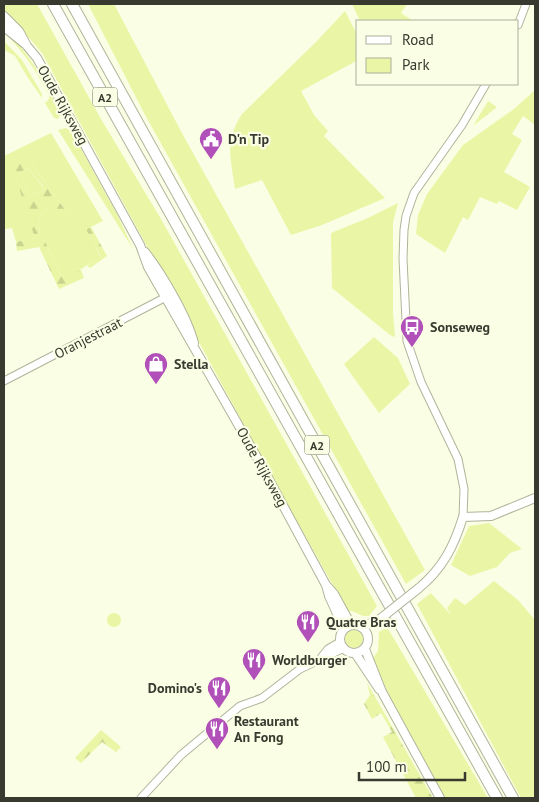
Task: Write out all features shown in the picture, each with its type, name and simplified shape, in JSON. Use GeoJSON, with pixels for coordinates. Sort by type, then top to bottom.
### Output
{"type":"FeatureCollection","features":[{"type":"Feature","properties":{"kind":"highway","name":"A2"},"geometry":{"type":"LineString","coordinates":[[53,4],[497,798]]}},
{"type":"Feature","properties":{"kind":"highway","name":"A2"},"geometry":{"type":"LineString","coordinates":[[72,4],[513,798]]}},
{"type":"Feature","properties":{"kind":"main road","name":"Oude Rijksweg"},"geometry":{"type":"LineString","coordinates":[[4,16],[19,31],[37,58],[140,245],[148,267],[168,296],[184,332],[259,461],[326,585],[334,594],[348,627]]}},
{"type":"Feature","properties":{"kind":"main road","name":"Oude Rijksweg"},"geometry":{"type":"LineString","coordinates":[[4,26],[28,46]]}},
{"type":"Feature","properties":{"kind":"main road"},"geometry":{"type":"LineString","coordinates":[[365,648],[355,653],[349,652],[342,645],[340,637],[348,627],[365,630],[434,575],[448,556],[457,538],[462,517],[491,516],[535,498]]}},
{"type":"Feature","properties":{"kind":"main road"},"geometry":{"type":"LineString","coordinates":[[365,630],[368,640],[365,648],[382,692],[440,798]]}},
{"type":"Feature","properties":{"kind":"main road"},"geometry":{"type":"LineString","coordinates":[[355,653],[382,692]]}},
{"type":"Feature","properties":{"kind":"street"},"geometry":{"type":"LineString","coordinates":[[519,23],[526,4]]}},
{"type":"Feature","properties":{"kind":"street"},"geometry":{"type":"LineString","coordinates":[[462,517],[464,489],[458,459],[421,382],[407,341],[403,259],[404,230],[406,216],[414,194],[462,125],[485,85]]}},
{"type":"Feature","properties":{"kind":"street","name":"Oranjestraat"},"geometry":{"type":"LineString","coordinates":[[4,381],[168,296]]}},
{"type":"Feature","properties":{"kind":"street"},"geometry":{"type":"LineString","coordinates":[[141,798],[181,755],[240,706],[262,698],[300,669],[332,655],[342,645]]}},
{"type":"Feature","properties":{"kind":"green space"},"geometry":{"type":"Polygon","coordinates":[[[4,4],[37,4],[101,119],[161,219],[377,606],[369,616],[363,616],[352,611],[348,612],[276,484],[42,53],[4,14],[4,4]]]}},
{"type":"Feature","properties":{"kind":"green space"},"geometry":{"type":"Polygon","coordinates":[[[88,4],[114,4],[183,135],[425,570],[406,584],[144,113],[88,4]]]}},
{"type":"Feature","properties":{"kind":"green space"},"geometry":{"type":"Polygon","coordinates":[[[352,4],[407,4],[401,13],[412,20],[360,20],[352,4]]]}},
{"type":"Feature","properties":{"kind":"green space"},"geometry":{"type":"Polygon","coordinates":[[[345,11],[356,32],[356,61],[301,91],[314,115],[328,131],[324,136],[385,198],[322,225],[291,235],[262,180],[235,189],[230,150],[231,142],[236,124],[242,114],[345,11]]]}},
{"type":"Feature","properties":{"kind":"green space"},"geometry":{"type":"Polygon","coordinates":[[[4,29],[21,47],[41,77],[60,109],[61,114],[58,119],[54,118],[45,103],[49,99],[49,95],[39,78],[24,54],[4,32],[4,29]]]}},
{"type":"Feature","properties":{"kind":"green space"},"geometry":{"type":"Polygon","coordinates":[[[4,41],[22,60],[42,94],[42,98],[15,56],[4,50],[4,41]]]}},
{"type":"Feature","properties":{"kind":"green space"},"geometry":{"type":"Polygon","coordinates":[[[535,90],[535,125],[523,116],[512,134],[522,140],[504,172],[530,187],[517,210],[499,201],[497,204],[480,197],[468,220],[463,217],[445,253],[416,234],[418,215],[427,194],[463,145],[514,109],[535,90]]]}},
{"type":"Feature","properties":{"kind":"green space"},"geometry":{"type":"Polygon","coordinates":[[[488,101],[497,107],[473,126],[488,101]]]}},
{"type":"Feature","properties":{"kind":"green space"},"geometry":{"type":"Polygon","coordinates":[[[66,128],[71,131],[117,214],[133,249],[58,130],[66,128]]]}},
{"type":"Feature","properties":{"kind":"green space"},"geometry":{"type":"Polygon","coordinates":[[[51,133],[103,221],[87,229],[99,257],[77,272],[63,276],[60,274],[43,237],[40,237],[39,222],[41,215],[46,210],[71,218],[29,160],[13,169],[36,238],[16,242],[12,228],[4,229],[4,156],[51,133]]]}},
{"type":"Feature","properties":{"kind":"green space"},"geometry":{"type":"Polygon","coordinates":[[[29,160],[71,218],[64,218],[46,210],[40,218],[40,236],[43,237],[60,274],[63,276],[81,270],[84,278],[59,289],[39,247],[17,251],[16,242],[35,238],[13,169],[14,166],[29,160]],[[28,168],[20,172],[29,196],[44,190],[43,186],[28,168]]]}},
{"type":"Feature","properties":{"kind":"green space"},"geometry":{"type":"Polygon","coordinates":[[[28,168],[44,190],[29,196],[20,172],[28,168]]]}},
{"type":"Feature","properties":{"kind":"green space"},"geometry":{"type":"Polygon","coordinates":[[[398,203],[393,222],[393,313],[395,337],[332,288],[331,233],[398,203]]]}},
{"type":"Feature","properties":{"kind":"green space"},"geometry":{"type":"Polygon","coordinates":[[[91,227],[107,256],[90,268],[87,266],[100,255],[87,231],[91,227]]]}},
{"type":"Feature","properties":{"kind":"green space"},"geometry":{"type":"Polygon","coordinates":[[[374,337],[398,358],[410,384],[379,413],[344,364],[374,337]]]}},
{"type":"Feature","properties":{"kind":"green space"},"geometry":{"type":"Polygon","coordinates":[[[489,523],[522,549],[510,553],[497,567],[470,576],[451,565],[469,526],[489,523]]]}},
{"type":"Feature","properties":{"kind":"green space"},"geometry":{"type":"Polygon","coordinates":[[[494,581],[518,600],[535,620],[535,763],[533,764],[535,767],[535,798],[521,798],[417,604],[431,593],[451,615],[447,608],[455,598],[465,605],[494,581]]]}},
{"type":"Feature","properties":{"kind":"green space"},"geometry":{"type":"Polygon","coordinates":[[[114,613],[119,615],[121,620],[119,625],[114,627],[109,625],[107,620],[109,615],[114,613]]]}},
{"type":"Feature","properties":{"kind":"green space"},"geometry":{"type":"Polygon","coordinates":[[[387,627],[488,798],[445,798],[388,693],[373,658],[378,651],[379,632],[387,627]]]}},
{"type":"Feature","properties":{"kind":"green space"},"geometry":{"type":"Polygon","coordinates":[[[354,630],[360,633],[363,639],[360,645],[354,648],[348,645],[345,639],[348,633],[354,630]]]}},
{"type":"Feature","properties":{"kind":"green space"},"geometry":{"type":"Polygon","coordinates":[[[367,683],[433,798],[416,798],[383,737],[392,732],[381,713],[372,719],[364,704],[370,695],[367,683]]]}},
{"type":"Feature","properties":{"kind":"green space"},"geometry":{"type":"Polygon","coordinates":[[[101,730],[121,747],[116,752],[102,742],[81,763],[75,758],[101,730]]]}},
{"type":"Feature","properties":{"kind":"place","name":"D'n Tip"},"geometry":{"type":"Point","coordinates":[211,160]}},
{"type":"Feature","properties":{"kind":"place","name":"Sonseweg"},"geometry":{"type":"Point","coordinates":[412,348]}},
{"type":"Feature","properties":{"kind":"place","name":"Stella"},"geometry":{"type":"Point","coordinates":[156,385]}},
{"type":"Feature","properties":{"kind":"place","name":"Quatre Bras"},"geometry":{"type":"Point","coordinates":[308,643]}},
{"type":"Feature","properties":{"kind":"place","name":"Worldburger"},"geometry":{"type":"Point","coordinates":[254,681]}},
{"type":"Feature","properties":{"kind":"place","name":"Domino's"},"geometry":{"type":"Point","coordinates":[219,709]}},
{"type":"Feature","properties":{"kind":"place","name":"Restaurant An Fong"},"geometry":{"type":"Point","coordinates":[217,750]}}]}
